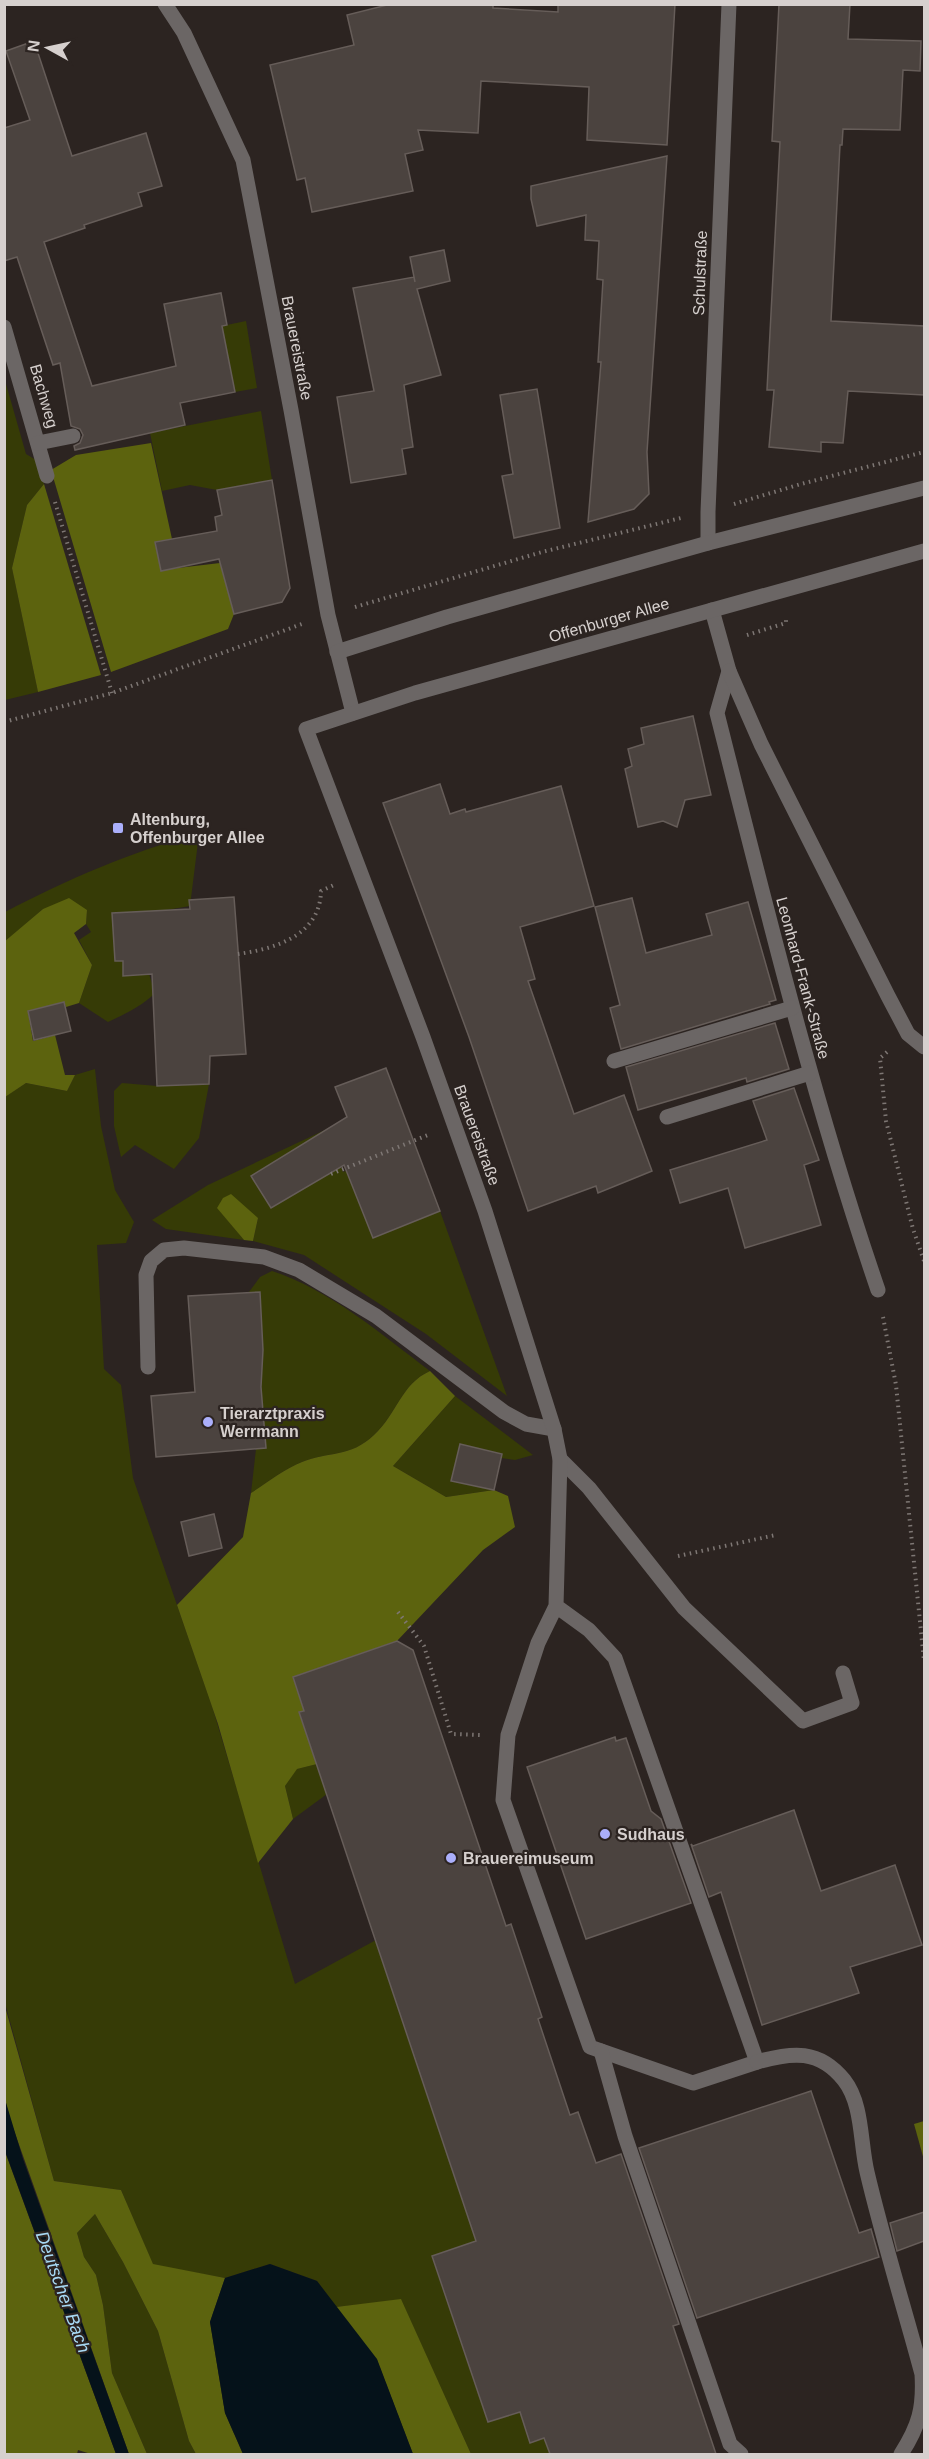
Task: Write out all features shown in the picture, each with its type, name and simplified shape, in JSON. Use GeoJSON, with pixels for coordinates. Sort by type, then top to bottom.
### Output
{"type":"FeatureCollection","features":[{"type":"Feature","properties":{"kind":"street","name":"Brauereistraße"},"geometry":{"type":"LineString","coordinates":[[165,4],[184,33],[243,160],[328,615],[353,713]]}},
{"type":"Feature","properties":{"kind":"street","name":"Schulstraße"},"geometry":{"type":"LineString","coordinates":[[708,543],[729,4]]}},
{"type":"Feature","properties":{"kind":"street","name":"Bachweg"},"geometry":{"type":"LineString","coordinates":[[4,327],[47,476]]}},
{"type":"Feature","properties":{"kind":"street"},"geometry":{"type":"LineString","coordinates":[[39,443],[73,436]]}},
{"type":"Feature","properties":{"kind":"street"},"geometry":{"type":"LineString","coordinates":[[337,652],[447,617],[708,543],[924,488]]}},
{"type":"Feature","properties":{"kind":"street","name":"Offenburger Allee"},"geometry":{"type":"LineString","coordinates":[[306,729],[415,693],[924,551]]}},
{"type":"Feature","properties":{"kind":"street"},"geometry":{"type":"LineString","coordinates":[[712,610],[729,671],[766,754],[908,1034],[924,1047]]}},
{"type":"Feature","properties":{"kind":"street","name":"Leonhard-Frank-Straße"},"geometry":{"type":"LineString","coordinates":[[729,671],[717,713],[810,1073],[844,1193],[878,1290]]}},
{"type":"Feature","properties":{"kind":"street","name":"Brauereistraße"},"geometry":{"type":"LineString","coordinates":[[306,729],[423,1037],[485,1210],[554,1429],[560,1459],[556,1606]]}},
{"type":"Feature","properties":{"kind":"street"},"geometry":{"type":"LineString","coordinates":[[614,1061],[792,1008]]}},
{"type":"Feature","properties":{"kind":"street"},"geometry":{"type":"LineString","coordinates":[[668,1117],[810,1073]]}},
{"type":"Feature","properties":{"kind":"street"},"geometry":{"type":"LineString","coordinates":[[148,1367],[146,1275],[151,1261],[164,1250],[184,1248],[264,1257],[299,1270],[376,1316],[504,1412],[526,1424],[554,1429]]}},
{"type":"Feature","properties":{"kind":"street"},"geometry":{"type":"LineString","coordinates":[[560,1459],[589,1488],[684,1608],[803,1721],[852,1703],[843,1672]]}},
{"type":"Feature","properties":{"kind":"street"},"geometry":{"type":"LineString","coordinates":[[758,2062],[615,1658],[590,1630],[556,1606],[538,1643],[508,1735],[503,1800],[590,2047],[693,2083],[784,2054],[803,2055],[827,2063],[845,2081],[856,2107],[866,2169],[922,2374],[924,2400],[915,2433],[901,2454]]}},
{"type":"Feature","properties":{"kind":"street"},"geometry":{"type":"LineString","coordinates":[[601,2051],[625,2136],[730,2444],[741,2454]]}},
{"type":"Feature","properties":{"kind":"path"},"geometry":{"type":"LineString","coordinates":[[47,476],[112,693]]}},
{"type":"Feature","properties":{"kind":"path"},"geometry":{"type":"LineString","coordinates":[[238,954],[269,950],[304,929],[314,916],[321,891],[360,872]]}},
{"type":"Feature","properties":{"kind":"path"},"geometry":{"type":"LineString","coordinates":[[908,1034],[880,1058],[886,1121],[913,1228],[924,1261]]}},
{"type":"Feature","properties":{"kind":"path"},"geometry":{"type":"LineString","coordinates":[[331,1174],[454,1125]]}},
{"type":"Feature","properties":{"kind":"path"},"geometry":{"type":"LineString","coordinates":[[878,1290],[896,1385],[924,1661]]}},
{"type":"Feature","properties":{"kind":"path"},"geometry":{"type":"LineString","coordinates":[[670,1558],[776,1535]]}},
{"type":"Feature","properties":{"kind":"path"},"geometry":{"type":"LineString","coordinates":[[398,1612],[424,1646],[451,1734],[508,1735]]}},
{"type":"Feature","properties":{"kind":"green space"},"geometry":{"type":"Polygon","coordinates":[[[246,321],[257,388],[235,392],[222,326],[246,321]]]}},
{"type":"Feature","properties":{"kind":"green space"},"geometry":{"type":"Polygon","coordinates":[[[4,377],[26,454],[36,460],[44,484],[27,505],[12,568],[38,692],[5,700],[4,377]]]}},
{"type":"Feature","properties":{"kind":"green space"},"geometry":{"type":"Polygon","coordinates":[[[261,411],[272,480],[217,490],[190,485],[162,491],[150,433],[261,411]]]}},
{"type":"Feature","properties":{"kind":"green space"},"geometry":{"type":"Polygon","coordinates":[[[151,443],[172,539],[155,543],[161,570],[220,563],[234,614],[228,629],[111,672],[51,470],[76,455],[151,443]]]}},
{"type":"Feature","properties":{"kind":"green space"},"geometry":{"type":"Polygon","coordinates":[[[44,484],[101,675],[38,692],[12,568],[27,505],[44,484]]]}},
{"type":"Feature","properties":{"kind":"green space"},"geometry":{"type":"Polygon","coordinates":[[[199,834],[190,906],[166,910],[115,961],[123,961],[123,976],[149,974],[155,993],[133,1009],[108,1022],[79,1003],[92,965],[79,940],[91,932],[86,924],[87,910],[43,909],[5,942],[5,912],[100,867],[199,834]]]}},
{"type":"Feature","properties":{"kind":"green space"},"geometry":{"type":"Polygon","coordinates":[[[69,898],[87,910],[86,924],[74,933],[92,965],[79,1003],[66,1007],[64,1002],[28,1011],[33,1041],[55,1035],[65,1075],[75,1075],[67,1091],[26,1083],[5,1097],[4,942],[43,909],[69,898]]]}},
{"type":"Feature","properties":{"kind":"green space"},"geometry":{"type":"Polygon","coordinates":[[[95,1069],[101,1126],[115,1190],[134,1222],[126,1243],[97,1245],[104,1369],[121,1385],[133,1478],[212,1706],[295,1984],[376,1940],[476,2241],[432,2257],[488,2422],[520,2412],[544,2438],[550,2454],[471,2454],[401,2300],[336,2307],[317,2281],[270,2264],[225,2278],[153,2265],[121,2190],[54,2181],[5,2003],[4,1097],[26,1083],[67,1091],[75,1075],[95,1069]]]}},
{"type":"Feature","properties":{"kind":"green space"},"geometry":{"type":"Polygon","coordinates":[[[122,1083],[157,1086],[209,1084],[199,1138],[174,1169],[135,1145],[121,1157],[114,1126],[114,1091],[122,1083]]]}},
{"type":"Feature","properties":{"kind":"green space"},"geometry":{"type":"Polygon","coordinates":[[[327,1129],[343,1172],[366,1164],[373,1238],[440,1211],[507,1396],[426,1334],[304,1255],[253,1241],[258,1218],[218,1208],[244,1240],[166,1229],[152,1220],[208,1185],[327,1129]],[[328,1174],[251,1176],[271,1208],[328,1174]]]}},
{"type":"Feature","properties":{"kind":"green space"},"geometry":{"type":"Polygon","coordinates":[[[231,1194],[258,1218],[253,1241],[244,1240],[217,1208],[223,1198],[231,1194]]]}},
{"type":"Feature","properties":{"kind":"green space"},"geometry":{"type":"Polygon","coordinates":[[[272,1271],[314,1289],[335,1301],[430,1371],[412,1384],[382,1427],[365,1442],[348,1451],[295,1465],[251,1493],[256,1449],[266,1448],[261,1387],[263,1350],[260,1292],[249,1292],[260,1277],[272,1271]]]}},
{"type":"Feature","properties":{"kind":"green space"},"geometry":{"type":"Polygon","coordinates":[[[430,1371],[455,1396],[393,1466],[446,1497],[494,1490],[508,1496],[515,1527],[483,1550],[397,1641],[293,1677],[304,1711],[300,1712],[317,1764],[297,1769],[285,1786],[293,1819],[258,1863],[218,1724],[177,1605],[243,1537],[251,1493],[295,1465],[348,1451],[365,1442],[382,1427],[412,1384],[430,1371]]]}},
{"type":"Feature","properties":{"kind":"green space"},"geometry":{"type":"Polygon","coordinates":[[[455,1396],[533,1455],[515,1460],[501,1458],[502,1454],[460,1445],[451,1481],[494,1490],[446,1497],[393,1466],[455,1396]]]}},
{"type":"Feature","properties":{"kind":"green space"},"geometry":{"type":"Polygon","coordinates":[[[321,1763],[327,1794],[293,1819],[285,1786],[296,1769],[321,1763]]]}},
{"type":"Feature","properties":{"kind":"green space"},"geometry":{"type":"Polygon","coordinates":[[[4,2003],[54,2181],[121,2190],[153,2264],[225,2278],[210,2322],[225,2413],[243,2454],[196,2454],[189,2441],[158,2331],[123,2262],[95,2214],[77,2233],[84,2257],[96,2275],[103,2305],[112,2373],[147,2454],[129,2454],[11,2122],[4,2096],[4,2003]]]}},
{"type":"Feature","properties":{"kind":"green space"},"geometry":{"type":"Polygon","coordinates":[[[924,2121],[924,2160],[914,2124],[924,2121]]]}},
{"type":"Feature","properties":{"kind":"green space"},"geometry":{"type":"Polygon","coordinates":[[[4,2149],[116,2454],[91,2454],[78,2450],[77,2454],[5,2454],[4,2149]]]}},
{"type":"Feature","properties":{"kind":"green space"},"geometry":{"type":"Polygon","coordinates":[[[95,2214],[123,2262],[158,2331],[189,2441],[196,2454],[147,2454],[112,2373],[103,2305],[96,2275],[84,2257],[77,2233],[95,2214]]]}},
{"type":"Feature","properties":{"kind":"green space"},"geometry":{"type":"Polygon","coordinates":[[[401,2299],[471,2454],[413,2454],[377,2360],[336,2307],[401,2299]]]}},
{"type":"Feature","properties":{"kind":"water","name":"Deutscher Bach"},"geometry":{"type":"Polygon","coordinates":[[[4,2096],[23,2159],[129,2454],[116,2454],[5,2151],[4,2096]]]}},
{"type":"Feature","properties":{"kind":"water"},"geometry":{"type":"Polygon","coordinates":[[[270,2264],[317,2281],[377,2359],[413,2454],[243,2454],[225,2413],[210,2322],[225,2278],[270,2264]]]}},
{"type":"Feature","properties":{"kind":"building"},"geometry":{"type":"Polygon","coordinates":[[[391,4],[493,4],[493,8],[558,12],[558,4],[675,4],[667,145],[587,140],[589,87],[481,81],[478,133],[418,130],[423,150],[405,154],[413,191],[312,212],[305,178],[297,180],[270,65],[354,45],[347,15],[391,4]]]}},
{"type":"Feature","properties":{"kind":"building"},"geometry":{"type":"Polygon","coordinates":[[[779,4],[850,4],[848,39],[921,41],[920,71],[903,70],[900,130],[843,129],[842,145],[840,145],[831,321],[924,326],[924,395],[848,391],[843,443],[821,442],[821,452],[769,447],[774,390],[767,390],[780,142],[772,141],[779,4]]]}},
{"type":"Feature","properties":{"kind":"building"},"geometry":{"type":"Polygon","coordinates":[[[34,41],[72,156],[146,133],[162,186],[138,193],[142,206],[84,225],[85,228],[44,242],[92,386],[176,366],[164,304],[221,293],[227,325],[222,326],[235,392],[180,403],[185,425],[75,450],[74,446],[80,443],[83,435],[80,429],[71,426],[60,363],[53,365],[17,257],[4,261],[4,128],[30,120],[6,51],[34,41]]]}},
{"type":"Feature","properties":{"kind":"building"},"geometry":{"type":"Polygon","coordinates":[[[667,156],[647,452],[649,494],[634,509],[588,522],[601,362],[598,362],[603,280],[597,279],[599,241],[585,240],[586,215],[537,226],[531,199],[531,186],[667,156]]]}},
{"type":"Feature","properties":{"kind":"building"},"geometry":{"type":"Polygon","coordinates":[[[444,250],[450,281],[417,289],[441,375],[404,385],[413,447],[402,449],[406,474],[351,483],[337,397],[374,391],[353,288],[414,277],[410,257],[444,250]]]}},
{"type":"Feature","properties":{"kind":"building"},"geometry":{"type":"Polygon","coordinates":[[[537,389],[560,528],[514,538],[502,476],[513,474],[500,395],[537,389]]]}},
{"type":"Feature","properties":{"kind":"building"},"geometry":{"type":"Polygon","coordinates":[[[272,480],[290,588],[282,602],[234,614],[219,559],[161,571],[155,542],[217,531],[215,517],[222,515],[217,490],[272,480]]]}},
{"type":"Feature","properties":{"kind":"building"},"geometry":{"type":"Polygon","coordinates":[[[693,716],[711,795],[685,800],[677,827],[663,821],[638,827],[625,769],[632,766],[628,749],[644,744],[641,728],[693,716]]]}},
{"type":"Feature","properties":{"kind":"building"},"geometry":{"type":"Polygon","coordinates":[[[440,784],[450,814],[465,809],[466,812],[561,786],[594,906],[520,927],[535,979],[528,981],[574,1114],[624,1095],[652,1171],[598,1193],[596,1186],[528,1211],[469,1037],[383,803],[440,784]]]}},
{"type":"Feature","properties":{"kind":"building"},"geometry":{"type":"Polygon","coordinates":[[[234,897],[246,1054],[210,1056],[209,1084],[157,1086],[152,974],[123,976],[123,961],[115,961],[112,913],[190,909],[189,900],[234,897]]]}},
{"type":"Feature","properties":{"kind":"building"},"geometry":{"type":"Polygon","coordinates":[[[632,898],[646,953],[712,935],[706,914],[748,902],[776,1000],[769,1002],[770,1004],[621,1049],[610,1008],[620,1005],[595,907],[632,898]]]}},
{"type":"Feature","properties":{"kind":"building"},"geometry":{"type":"Polygon","coordinates":[[[64,1002],[71,1031],[34,1040],[28,1011],[64,1002]]]}},
{"type":"Feature","properties":{"kind":"building"},"geometry":{"type":"Polygon","coordinates":[[[775,1023],[789,1069],[747,1082],[746,1078],[638,1110],[626,1067],[775,1023]]]}},
{"type":"Feature","properties":{"kind":"building"},"geometry":{"type":"Polygon","coordinates":[[[386,1068],[440,1211],[373,1238],[344,1165],[271,1208],[251,1176],[347,1117],[335,1087],[386,1068]]]}},
{"type":"Feature","properties":{"kind":"building"},"geometry":{"type":"Polygon","coordinates":[[[794,1088],[819,1160],[804,1165],[821,1225],[745,1248],[728,1188],[680,1203],[670,1170],[767,1140],[753,1101],[794,1088]]]}},
{"type":"Feature","properties":{"kind":"building"},"geometry":{"type":"Polygon","coordinates":[[[260,1292],[263,1350],[261,1387],[266,1448],[156,1457],[151,1396],[195,1392],[188,1296],[260,1292]]]}},
{"type":"Feature","properties":{"kind":"building"},"geometry":{"type":"Polygon","coordinates":[[[460,1444],[502,1454],[494,1490],[451,1481],[460,1444]]]}},
{"type":"Feature","properties":{"kind":"building"},"geometry":{"type":"Polygon","coordinates":[[[214,1514],[222,1548],[189,1556],[181,1522],[214,1514]]]}},
{"type":"Feature","properties":{"kind":"building"},"geometry":{"type":"Polygon","coordinates":[[[397,1641],[413,1650],[506,1926],[511,1924],[542,2017],[538,2019],[570,2115],[578,2112],[596,2163],[621,2154],[679,2324],[673,2326],[716,2454],[550,2454],[544,2438],[530,2443],[520,2412],[488,2422],[432,2256],[476,2241],[299,1712],[304,1711],[293,1677],[397,1641]]]}},
{"type":"Feature","properties":{"kind":"building","name":"Sudhaus"},"geometry":{"type":"Polygon","coordinates":[[[615,1737],[616,1741],[626,1738],[651,1811],[661,1819],[691,1903],[586,1939],[527,1767],[615,1737]]]}},
{"type":"Feature","properties":{"kind":"building"},"geometry":{"type":"Polygon","coordinates":[[[794,1810],[821,1891],[895,1865],[922,1945],[850,1967],[859,1993],[762,2025],[721,1892],[709,1897],[691,1844],[693,1846],[794,1810]]]}},
{"type":"Feature","properties":{"kind":"building"},"geometry":{"type":"Polygon","coordinates":[[[811,2091],[859,2233],[871,2229],[879,2257],[697,2318],[639,2148],[811,2091]]]}},
{"type":"Feature","properties":{"kind":"building"},"geometry":{"type":"Polygon","coordinates":[[[924,2212],[924,2241],[897,2251],[890,2223],[924,2212]]]}},
{"type":"Feature","properties":{"kind":"place","name":"Altenburg, Offenburger Allee"},"geometry":{"type":"Point","coordinates":[118,828]}},
{"type":"Feature","properties":{"kind":"place","name":"Tierarztpraxis Werrmann"},"geometry":{"type":"Point","coordinates":[208,1422]}},
{"type":"Feature","properties":{"kind":"place","name":"Sudhaus"},"geometry":{"type":"Point","coordinates":[605,1834]}},
{"type":"Feature","properties":{"kind":"place","name":"Brauereimuseum"},"geometry":{"type":"Point","coordinates":[451,1858]}}]}
